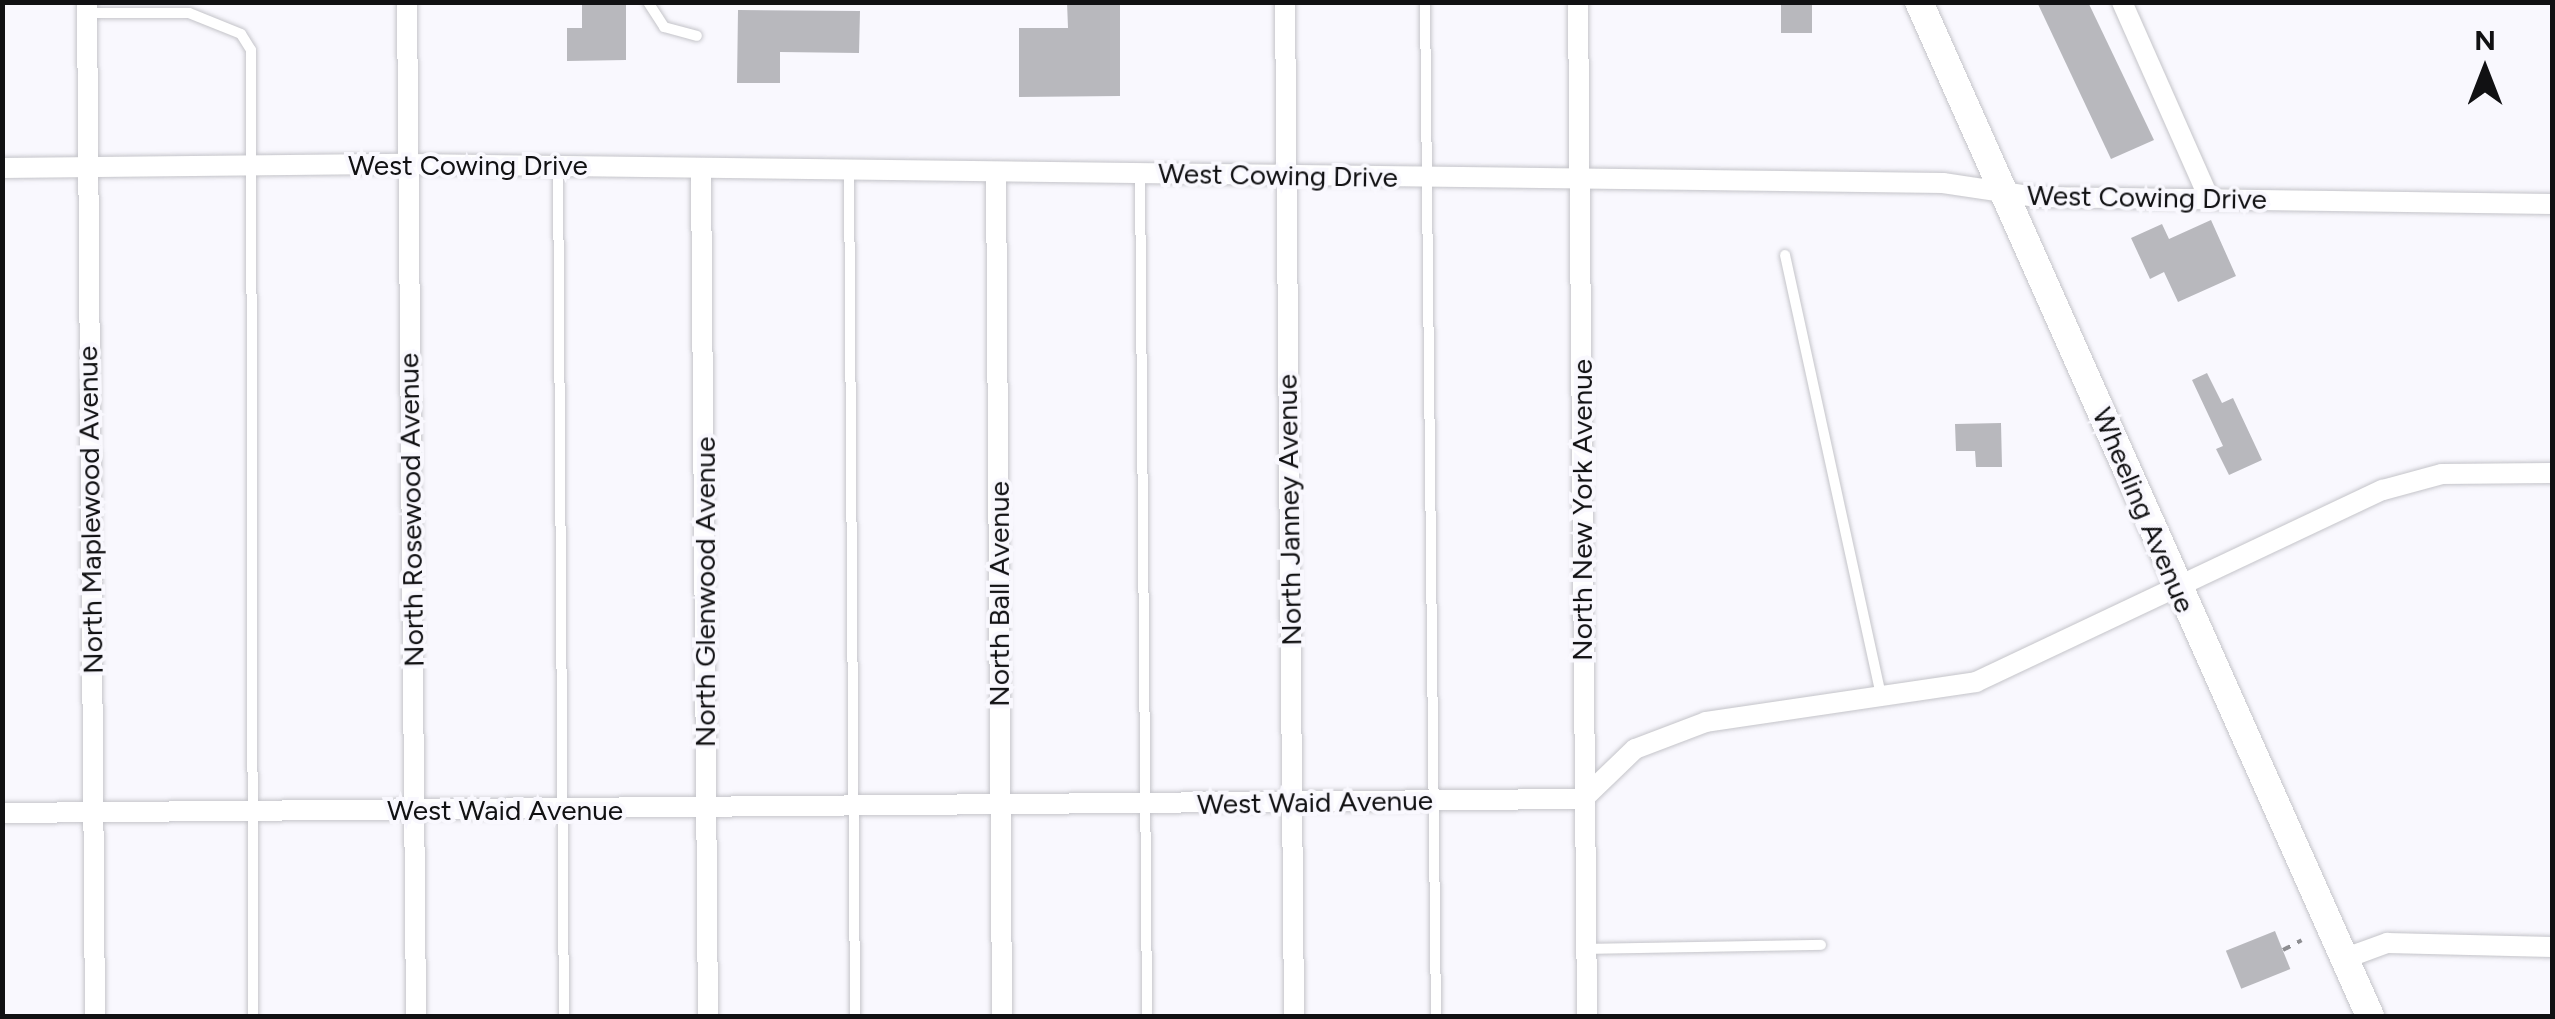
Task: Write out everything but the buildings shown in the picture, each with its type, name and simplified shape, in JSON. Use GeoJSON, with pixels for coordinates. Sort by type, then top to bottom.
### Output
{"type":"FeatureCollection","features":[{"type":"Feature","properties":{"kind":"main road","name":"Wheeling Avenue"},"geometry":{"type":"LineString","coordinates":[[1919,2],[2370,1016]]}},
{"type":"Feature","properties":{"kind":"street","name":"North Rosewood Avenue"},"geometry":{"type":"LineString","coordinates":[[407,2],[416,1016]]}},
{"type":"Feature","properties":{"kind":"street","name":"North Janney Avenue"},"geometry":{"type":"LineString","coordinates":[[1284,2],[1294,1016]]}},
{"type":"Feature","properties":{"kind":"street","name":"North New York Avenue"},"geometry":{"type":"LineString","coordinates":[[1578,2],[1587,1016]]}},
{"type":"Feature","properties":{"kind":"street"},"geometry":{"type":"LineString","coordinates":[[2122,2],[2209,198]]}},
{"type":"Feature","properties":{"kind":"street","name":"North Maplewood Avenue"},"geometry":{"type":"LineString","coordinates":[[86,8],[95,1016]]}},
{"type":"Feature","properties":{"kind":"street","name":"West Cowing Drive"},"geometry":{"type":"LineString","coordinates":[[2,168],[408,164],[1943,182],[2004,195],[2552,204]]}},
{"type":"Feature","properties":{"kind":"street","name":"North Glenwood Avenue"},"geometry":{"type":"LineString","coordinates":[[701,168],[708,1016]]}},
{"type":"Feature","properties":{"kind":"street","name":"North Ball Avenue"},"geometry":{"type":"LineString","coordinates":[[996,172],[1002,1016]]}},
{"type":"Feature","properties":{"kind":"street"},"geometry":{"type":"LineString","coordinates":[[1584,798],[1616,761],[1658,736],[1744,715],[1976,682],[2366,498],[2422,478],[2552,473]]}},
{"type":"Feature","properties":{"kind":"street","name":"West Waid Avenue"},"geometry":{"type":"LineString","coordinates":[[2,813],[1584,798]]}},
{"type":"Feature","properties":{"kind":"street"},"geometry":{"type":"LineString","coordinates":[[2346,958],[2387,944],[2552,947]]}},
{"type":"Feature","properties":{"kind":"lane"},"geometry":{"type":"LineString","coordinates":[[648,2],[664,27],[697,36]]}},
{"type":"Feature","properties":{"kind":"lane"},"geometry":{"type":"LineString","coordinates":[[1425,2],[1436,1016]]}},
{"type":"Feature","properties":{"kind":"lane"},"geometry":{"type":"LineString","coordinates":[[86,8],[189,13],[240,34],[251,50],[253,1016]]}},
{"type":"Feature","properties":{"kind":"lane"},"geometry":{"type":"LineString","coordinates":[[558,166],[564,1016]]}},
{"type":"Feature","properties":{"kind":"lane"},"geometry":{"type":"LineString","coordinates":[[849,170],[856,1016]]}},
{"type":"Feature","properties":{"kind":"lane"},"geometry":{"type":"LineString","coordinates":[[1140,174],[1147,1016]]}},
{"type":"Feature","properties":{"kind":"lane"},"geometry":{"type":"LineString","coordinates":[[1786,255],[1881,698]]}},
{"type":"Feature","properties":{"kind":"lane"},"geometry":{"type":"LineString","coordinates":[[1586,949],[1821,946]]}},
{"type":"Feature","properties":{"kind":"path"},"geometry":{"type":"LineString","coordinates":[[2283,950],[2302,940]]}}]}
